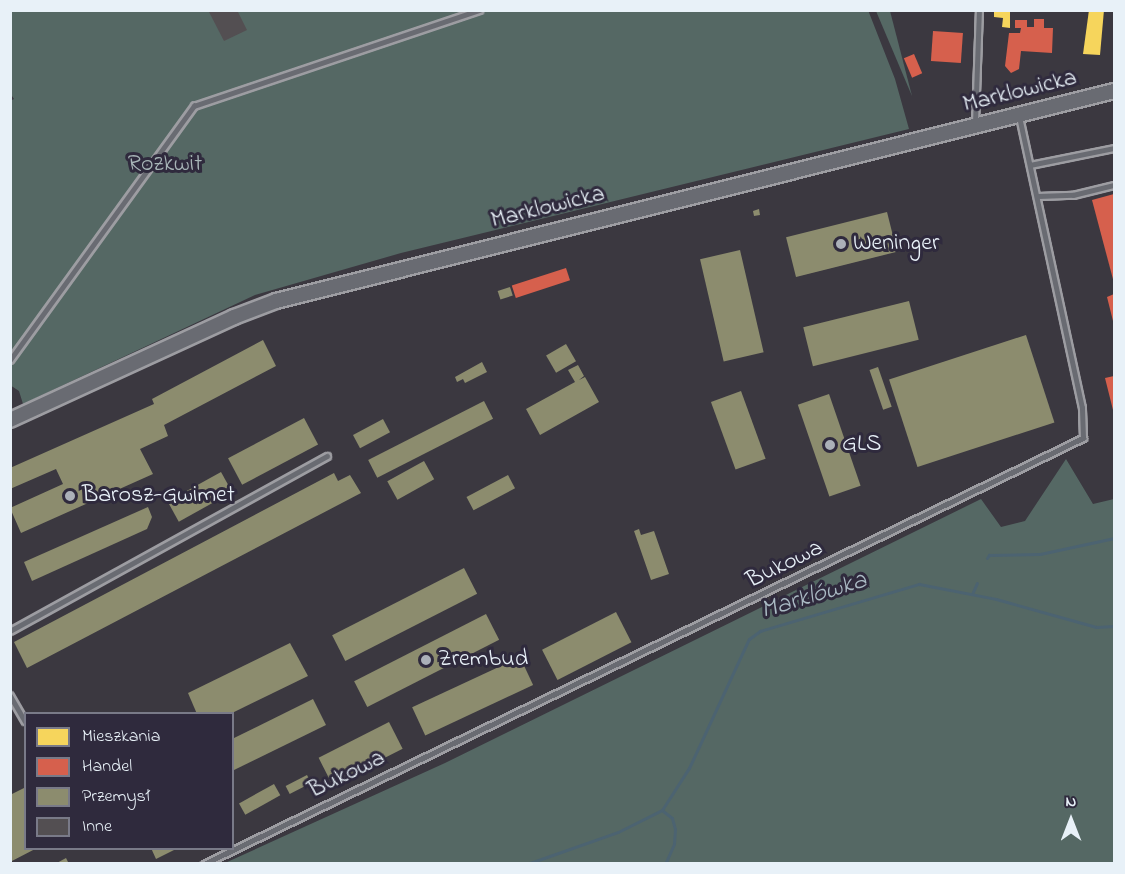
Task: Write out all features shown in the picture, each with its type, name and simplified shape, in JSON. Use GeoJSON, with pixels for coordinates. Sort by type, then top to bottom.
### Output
{"type":"FeatureCollection","features":[{"type":"Feature","properties":{"kind":"main road","name":"Marklowicka"},"geometry":{"type":"LineString","coordinates":[[10,420],[234,317],[276,301],[1114,91]]}},
{"type":"Feature","properties":{"kind":"lane"},"geometry":{"type":"LineString","coordinates":[[10,360],[194,106],[479,10]]}},
{"type":"Feature","properties":{"kind":"lane"},"geometry":{"type":"LineString","coordinates":[[976,126],[979,10]]}},
{"type":"Feature","properties":{"kind":"lane","name":"Bukowa"},"geometry":{"type":"LineString","coordinates":[[234,849],[1083,438],[1083,408],[1019,115]]}},
{"type":"Feature","properties":{"kind":"lane"},"geometry":{"type":"LineString","coordinates":[[1030,165],[1114,148]]}},
{"type":"Feature","properties":{"kind":"lane"},"geometry":{"type":"LineString","coordinates":[[1038,196],[1073,195],[1114,185]]}},
{"type":"Feature","properties":{"kind":"lane"},"geometry":{"type":"LineString","coordinates":[[10,631],[327,456]]}},
{"type":"Feature","properties":{"kind":"lane"},"geometry":{"type":"LineString","coordinates":[[10,694],[24,718]]}},
{"type":"Feature","properties":{"kind":"lane","name":"Bukowa"},"geometry":{"type":"LineString","coordinates":[[204,864],[233,850]]}},
{"type":"Feature","properties":{"kind":"green space","name":"Rozkwit"},"geometry":{"type":"Polygon","coordinates":[[[868,10],[895,79],[909,129],[401,253],[255,295],[23,404],[19,391],[10,385],[10,101],[14,99],[10,93],[11,11],[868,10]]]}},
{"type":"Feature","properties":{"kind":"green space"},"geometry":{"type":"Polygon","coordinates":[[[876,11],[890,11],[912,96],[876,11]]]}},
{"type":"Feature","properties":{"kind":"green space"},"geometry":{"type":"Polygon","coordinates":[[[1066,459],[1093,504],[1114,499],[1114,863],[225,863],[445,763],[981,499],[1001,527],[1025,521],[1066,459]]]}},
{"type":"Feature","properties":{"kind":"building: Mieszkania"},"geometry":{"type":"Polygon","coordinates":[[[994,10],[1010,10],[1010,28],[1002,27],[1003,18],[994,17],[994,10]]]}},
{"type":"Feature","properties":{"kind":"building: Mieszkania"},"geometry":{"type":"Polygon","coordinates":[[[1089,10],[1104,10],[1100,55],[1083,54],[1089,10]]]}},
{"type":"Feature","properties":{"kind":"building: Handel"},"geometry":{"type":"Polygon","coordinates":[[[1034,19],[1044,19],[1044,28],[1053,28],[1052,53],[1021,51],[1019,69],[1011,73],[1005,66],[1009,33],[1020,33],[1021,28],[1015,28],[1015,20],[1027,20],[1027,27],[1034,27],[1034,19]]]}},
{"type":"Feature","properties":{"kind":"building: Handel"},"geometry":{"type":"Polygon","coordinates":[[[933,31],[963,33],[961,63],[931,61],[933,31]]]}},
{"type":"Feature","properties":{"kind":"building: Handel"},"geometry":{"type":"Polygon","coordinates":[[[914,54],[922,73],[912,78],[904,58],[914,54]]]}},
{"type":"Feature","properties":{"kind":"building: Handel"},"geometry":{"type":"Polygon","coordinates":[[[1114,194],[1114,283],[1092,200],[1114,194]]]}},
{"type":"Feature","properties":{"kind":"building: Handel"},"geometry":{"type":"Polygon","coordinates":[[[566,268],[570,280],[516,298],[512,286],[566,268]]]}},
{"type":"Feature","properties":{"kind":"building: Handel"},"geometry":{"type":"Polygon","coordinates":[[[1114,294],[1114,325],[1107,297],[1114,294]]]}},
{"type":"Feature","properties":{"kind":"building: Handel"},"geometry":{"type":"Polygon","coordinates":[[[1114,376],[1114,414],[1105,378],[1114,376]]]}},
{"type":"Feature","properties":{"kind":"building: Przemysł"},"geometry":{"type":"Polygon","coordinates":[[[759,209],[760,215],[754,216],[753,211],[759,209]]]}},
{"type":"Feature","properties":{"kind":"building: Przemysł","name":"Weninger"},"geometry":{"type":"Polygon","coordinates":[[[887,212],[897,252],[796,277],[786,237],[887,212]]]}},
{"type":"Feature","properties":{"kind":"building: Przemysł"},"geometry":{"type":"Polygon","coordinates":[[[740,250],[764,352],[724,362],[700,259],[740,250]]]}},
{"type":"Feature","properties":{"kind":"building: Przemysł"},"geometry":{"type":"Polygon","coordinates":[[[510,287],[513,296],[500,300],[498,291],[510,287]]]}},
{"type":"Feature","properties":{"kind":"building: Przemysł"},"geometry":{"type":"Polygon","coordinates":[[[909,301],[919,340],[813,366],[803,327],[909,301]]]}},
{"type":"Feature","properties":{"kind":"building: Przemysł"},"geometry":{"type":"Polygon","coordinates":[[[1026,335],[1054,422],[917,467],[889,379],[1026,335]]]}},
{"type":"Feature","properties":{"kind":"building: Przemysł"},"geometry":{"type":"Polygon","coordinates":[[[263,340],[276,366],[164,425],[168,436],[140,449],[153,474],[21,533],[10,508],[63,484],[56,469],[10,489],[10,468],[154,404],[152,399],[263,340]]]}},
{"type":"Feature","properties":{"kind":"building: Przemysł"},"geometry":{"type":"Polygon","coordinates":[[[566,344],[576,361],[556,373],[546,356],[566,344]]]}},
{"type":"Feature","properties":{"kind":"building: Przemysł"},"geometry":{"type":"Polygon","coordinates":[[[482,362],[487,372],[465,383],[463,379],[457,382],[455,377],[482,362]]]}},
{"type":"Feature","properties":{"kind":"building: Przemysł"},"geometry":{"type":"Polygon","coordinates":[[[578,365],[584,376],[579,380],[585,377],[599,402],[540,435],[526,409],[575,382],[568,370],[578,365]]]}},
{"type":"Feature","properties":{"kind":"building: Przemysł"},"geometry":{"type":"Polygon","coordinates":[[[878,367],[892,407],[883,410],[869,370],[878,367]]]}},
{"type":"Feature","properties":{"kind":"building: Przemysł"},"geometry":{"type":"Polygon","coordinates":[[[741,391],[766,459],[736,470],[711,402],[741,391]]]}},
{"type":"Feature","properties":{"kind":"building: Przemysł","name":"GLS"},"geometry":{"type":"Polygon","coordinates":[[[829,394],[861,486],[829,496],[798,405],[829,394]]]}},
{"type":"Feature","properties":{"kind":"building: Przemysł"},"geometry":{"type":"Polygon","coordinates":[[[484,401],[493,419],[377,478],[368,460],[484,401]]]}},
{"type":"Feature","properties":{"kind":"building: Przemysł"},"geometry":{"type":"Polygon","coordinates":[[[304,418],[318,444],[242,485],[228,458],[304,418]]]}},
{"type":"Feature","properties":{"kind":"building: Przemysł"},"geometry":{"type":"Polygon","coordinates":[[[383,419],[390,432],[360,448],[353,435],[383,419]]]}},
{"type":"Feature","properties":{"kind":"building: Przemysł"},"geometry":{"type":"Polygon","coordinates":[[[424,461],[434,479],[397,500],[387,481],[424,461]]]}},
{"type":"Feature","properties":{"kind":"building: Przemysł"},"geometry":{"type":"Polygon","coordinates":[[[221,472],[232,492],[179,522],[168,502],[221,472]]]}},
{"type":"Feature","properties":{"kind":"building: Przemysł"},"geometry":{"type":"Polygon","coordinates":[[[334,473],[338,481],[350,475],[361,493],[27,668],[14,642],[334,473]]]}},
{"type":"Feature","properties":{"kind":"building: Przemysł"},"geometry":{"type":"Polygon","coordinates":[[[508,475],[515,488],[474,510],[467,497],[508,475]]]}},
{"type":"Feature","properties":{"kind":"building: Przemysł"},"geometry":{"type":"Polygon","coordinates":[[[148,507],[152,517],[147,529],[32,581],[24,562],[148,507]]]}},
{"type":"Feature","properties":{"kind":"building: Przemysł"},"geometry":{"type":"Polygon","coordinates":[[[639,529],[641,535],[654,531],[669,574],[651,580],[634,531],[639,529]]]}},
{"type":"Feature","properties":{"kind":"building: Przemysł"},"geometry":{"type":"Polygon","coordinates":[[[464,568],[477,594],[345,661],[332,635],[464,568]]]}},
{"type":"Feature","properties":{"kind":"building: Przemysł"},"geometry":{"type":"Polygon","coordinates":[[[616,612],[631,642],[557,680],[542,650],[616,612]]]}},
{"type":"Feature","properties":{"kind":"building: Przemysł","name":"Zrembud"},"geometry":{"type":"Polygon","coordinates":[[[486,614],[499,640],[367,707],[354,681],[486,614]]]}},
{"type":"Feature","properties":{"kind":"building: Przemysł"},"geometry":{"type":"Polygon","coordinates":[[[290,643],[308,676],[234,712],[196,712],[188,693],[290,643]]]}},
{"type":"Feature","properties":{"kind":"building: Przemysł"},"geometry":{"type":"Polygon","coordinates":[[[520,657],[533,685],[425,735],[412,707],[520,657]]]}},
{"type":"Feature","properties":{"kind":"building: Przemysł"},"geometry":{"type":"Polygon","coordinates":[[[313,699],[326,725],[234,770],[234,738],[313,699]]]}},
{"type":"Feature","properties":{"kind":"building: Przemysł"},"geometry":{"type":"Polygon","coordinates":[[[389,722],[403,749],[332,785],[319,758],[389,722]]]}},
{"type":"Feature","properties":{"kind":"building: Przemysł"},"geometry":{"type":"Polygon","coordinates":[[[307,775],[311,783],[290,794],[286,786],[307,775]]]}},
{"type":"Feature","properties":{"kind":"building: Przemysł"},"geometry":{"type":"Polygon","coordinates":[[[274,784],[280,795],[245,815],[239,803],[274,784]]]}},
{"type":"Feature","properties":{"kind":"building: Przemysł"},"geometry":{"type":"Polygon","coordinates":[[[24,788],[24,850],[33,850],[10,862],[10,795],[24,788]]]}},
{"type":"Feature","properties":{"kind":"building: Przemysł"},"geometry":{"type":"Polygon","coordinates":[[[152,850],[174,850],[156,859],[152,850]]]}},
{"type":"Feature","properties":{"kind":"building: Przemysł"},"geometry":{"type":"Polygon","coordinates":[[[66,858],[69,864],[55,864],[66,858]]]}},
{"type":"Feature","properties":{"kind":"building: Inne"},"geometry":{"type":"Polygon","coordinates":[[[208,10],[237,10],[247,30],[224,41],[208,10]]]}},
{"type":"Feature","properties":{"kind":"waterway"},"geometry":{"type":"LineString","coordinates":[[987,558],[989,555],[1040,554],[1114,538]]}},
{"type":"Feature","properties":{"kind":"waterway"},"geometry":{"type":"LineString","coordinates":[[972,594],[977,583]]}},
{"type":"Feature","properties":{"kind":"waterway","name":"Marklówka"},"geometry":{"type":"LineString","coordinates":[[527,864],[618,832],[662,810],[689,768],[749,639],[760,631],[919,584],[996,599],[1096,627],[1114,626]]}},
{"type":"Feature","properties":{"kind":"waterway"},"geometry":{"type":"LineString","coordinates":[[663,811],[672,818],[675,829],[674,844],[665,864]]}},
{"type":"Feature","properties":{"kind":"place","name":"Weninger"},"geometry":{"type":"Point","coordinates":[841,244]}},
{"type":"Feature","properties":{"kind":"place","name":"GLS"},"geometry":{"type":"Point","coordinates":[830,445]}},
{"type":"Feature","properties":{"kind":"place","name":"Barosz-Gwimet"},"geometry":{"type":"Point","coordinates":[70,496]}},
{"type":"Feature","properties":{"kind":"place","name":"Zrembud"},"geometry":{"type":"Point","coordinates":[426,660]}}]}
